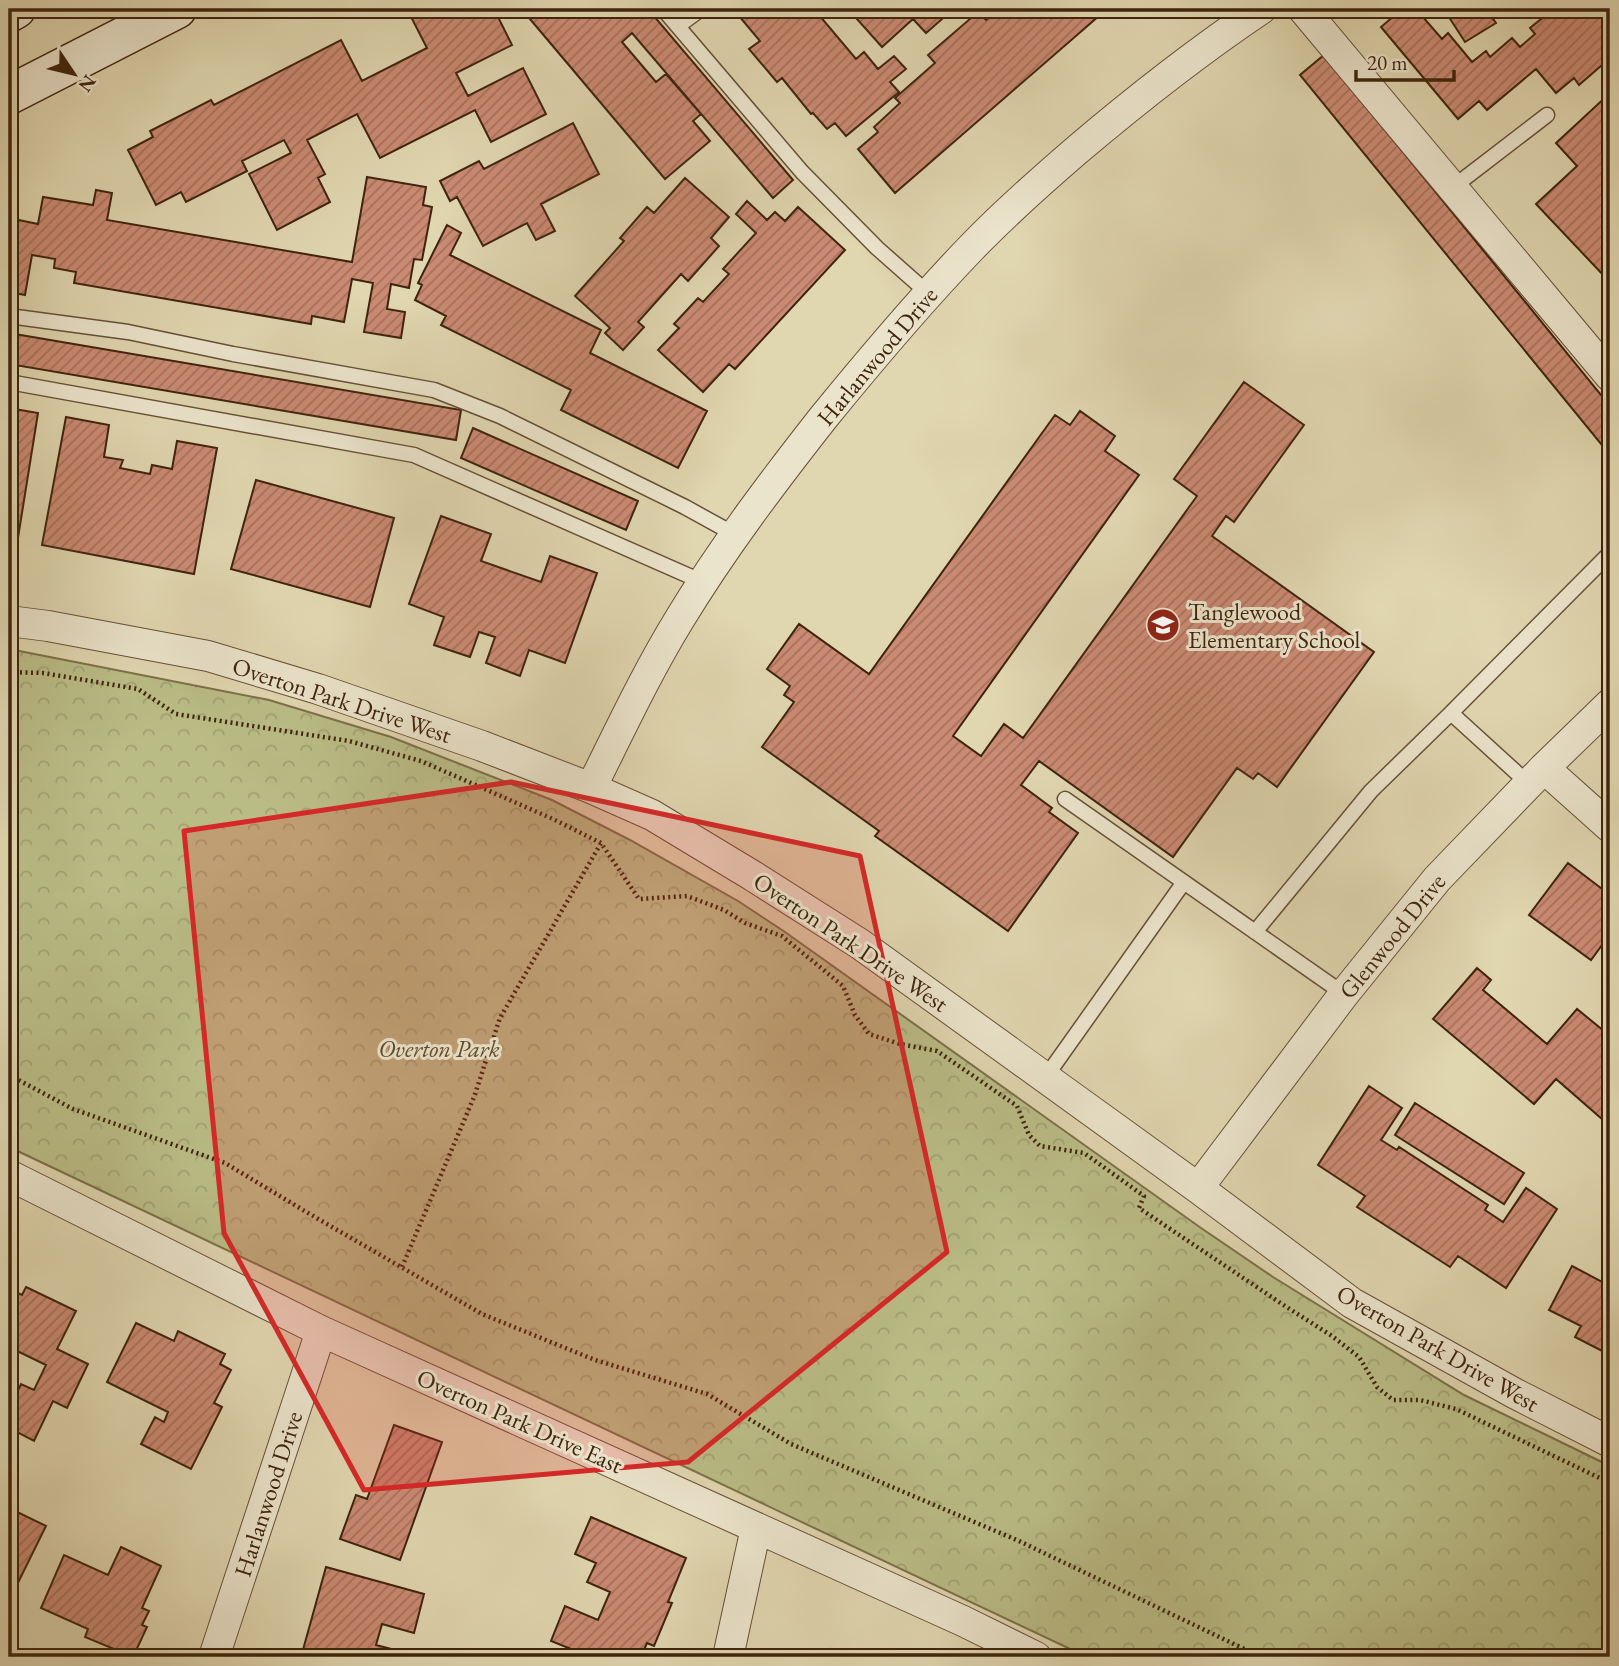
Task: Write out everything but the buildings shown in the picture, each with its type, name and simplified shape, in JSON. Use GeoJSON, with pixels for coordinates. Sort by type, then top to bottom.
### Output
{"type":"FeatureCollection","features":[{"type":"Feature","properties":{"kind":"main road"},"geometry":{"type":"LineString","coordinates":[[9,13],[16,9]]}},
{"type":"Feature","properties":{"kind":"main road"},"geometry":{"type":"LineString","coordinates":[[9,94],[177,9]]}},
{"type":"Feature","properties":{"kind":"street","name":"Harlanwood Drive"},"geometry":{"type":"LineString","coordinates":[[591,788],[678,620],[734,534],[887,340],[972,247],[1031,190],[1121,114],[1259,9]]}},
{"type":"Feature","properties":{"kind":"street"},"geometry":{"type":"LineString","coordinates":[[1303,9],[1452,188],[1605,361]]}},
{"type":"Feature","properties":{"kind":"street","name":"Overton Park Drive West"},"geometry":{"type":"LineString","coordinates":[[9,621],[208,656],[318,689],[482,746],[591,788],[652,816],[860,944],[1198,1188],[1352,1303],[1514,1393],[1610,1442]]}},
{"type":"Feature","properties":{"kind":"street","name":"Glenwood Drive"},"geometry":{"type":"LineString","coordinates":[[1198,1188],[1344,994],[1437,879],[1610,704]]}},
{"type":"Feature","properties":{"kind":"street"},"geometry":{"type":"LineString","coordinates":[[1536,776],[1610,827]]}},
{"type":"Feature","properties":{"kind":"street","name":"Overton Park Drive East"},"geometry":{"type":"LineString","coordinates":[[9,1175],[321,1331],[963,1621],[1036,1657]]}},
{"type":"Feature","properties":{"kind":"street","name":"Harlanwood Drive"},"geometry":{"type":"LineString","coordinates":[[214,1657],[321,1331]]}},
{"type":"Feature","properties":{"kind":"street"},"geometry":{"type":"LineString","coordinates":[[729,1657],[756,1528]]}},
{"type":"Feature","properties":{"kind":"lane"},"geometry":{"type":"LineString","coordinates":[[663,9],[802,172],[877,248],[929,294]]}},
{"type":"Feature","properties":{"kind":"lane"},"geometry":{"type":"LineString","coordinates":[[677,26],[701,9]]}},
{"type":"Feature","properties":{"kind":"lane"},"geometry":{"type":"LineString","coordinates":[[1452,188],[1547,114]]}},
{"type":"Feature","properties":{"kind":"lane"},"geometry":{"type":"LineString","coordinates":[[9,316],[128,332],[434,390],[500,416],[734,534]]}},
{"type":"Feature","properties":{"kind":"lane"},"geometry":{"type":"LineString","coordinates":[[9,382],[414,455],[703,583]]}},
{"type":"Feature","properties":{"kind":"lane"},"geometry":{"type":"LineString","coordinates":[[1255,932],[1371,791],[1610,553]]}},
{"type":"Feature","properties":{"kind":"lane"},"geometry":{"type":"LineString","coordinates":[[1451,713],[1536,776]]}},
{"type":"Feature","properties":{"kind":"lane"},"geometry":{"type":"LineString","coordinates":[[1065,799],[1344,994]]}},
{"type":"Feature","properties":{"kind":"lane"},"geometry":{"type":"LineString","coordinates":[[1045,1078],[1184,882]]}},
{"type":"Feature","properties":{"kind":"path"},"geometry":{"type":"LineString","coordinates":[[9,672],[43,673],[138,689],[176,714],[349,741],[421,761],[601,843],[639,899],[687,896],[724,910],[745,923],[782,936],[843,986],[855,1015],[869,1034],[900,1044],[937,1051],[1017,1106],[1029,1135],[1040,1146],[1084,1153],[1144,1196],[1139,1208],[1332,1336],[1359,1357],[1377,1387],[1393,1400],[1420,1400],[1456,1409],[1610,1483]]}},
{"type":"Feature","properties":{"kind":"path"},"geometry":{"type":"LineString","coordinates":[[402,1267],[474,1097],[500,1018],[601,843]]}},
{"type":"Feature","properties":{"kind":"path"},"geometry":{"type":"LineString","coordinates":[[9,1075],[73,1109],[225,1163],[482,1314],[595,1360],[707,1394],[791,1444],[1019,1541],[1261,1657]]}},
{"type":"Feature","properties":{"kind":"highlighted area"},"geometry":{"type":"Polygon","coordinates":[[[511,782],[860,856],[947,1252],[688,1462],[364,1490],[224,1233],[184,831],[511,782]]]}},
{"type":"Feature","properties":{"kind":"green space","name":"Overton Park"},"geometry":{"type":"Polygon","coordinates":[[[9,649],[269,700],[391,737],[552,800],[738,901],[1273,1277],[1464,1395],[1610,1466],[1610,1657],[1087,1657],[9,1147],[9,649]]]}},
{"type":"Feature","properties":{"kind":"place","name":"Tanglewood Elementary School"},"geometry":{"type":"Point","coordinates":[1163,625]}}]}
